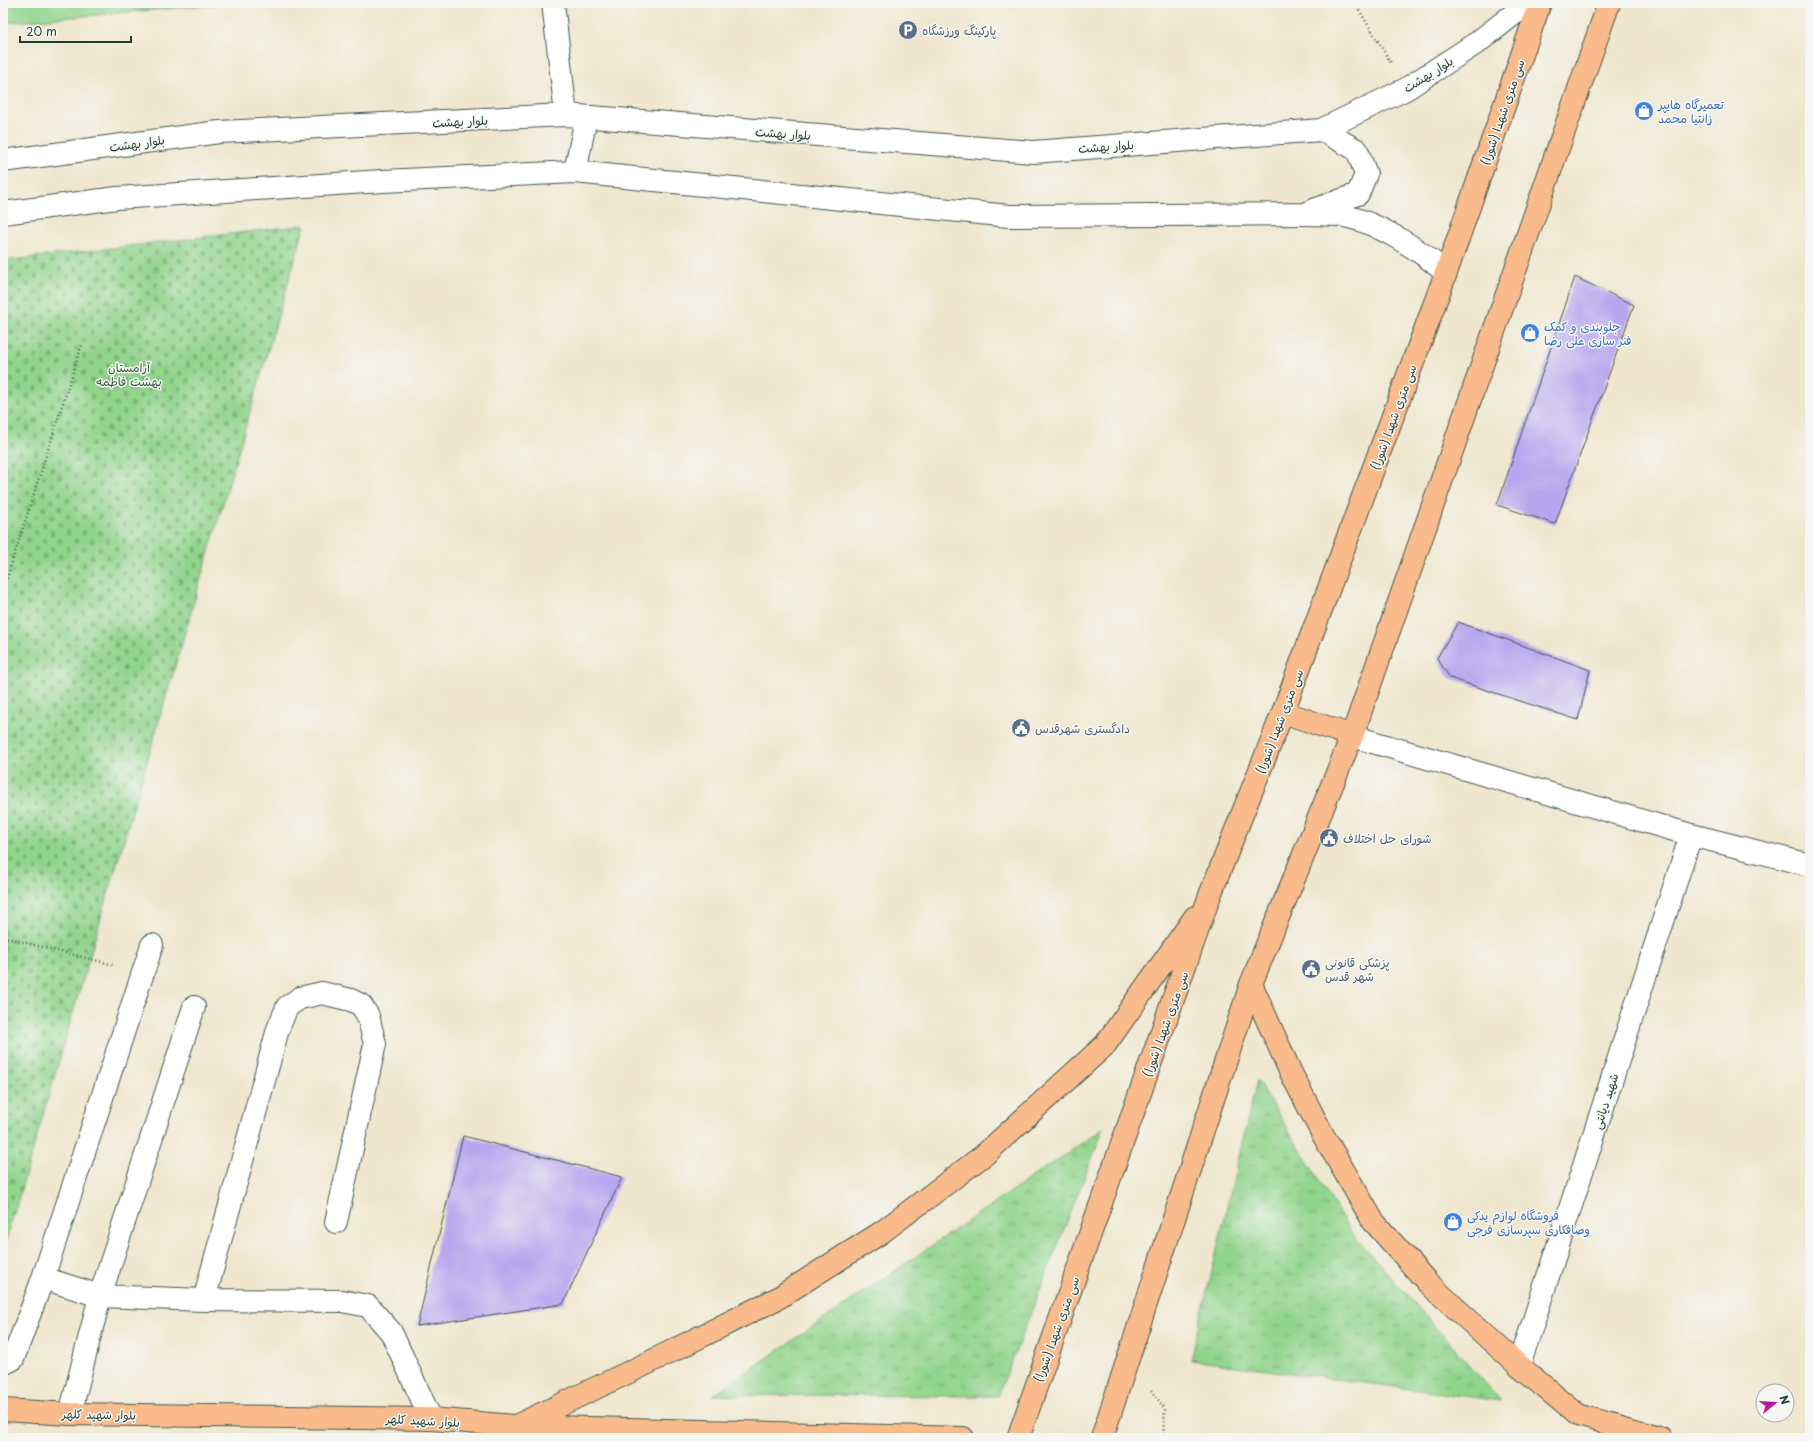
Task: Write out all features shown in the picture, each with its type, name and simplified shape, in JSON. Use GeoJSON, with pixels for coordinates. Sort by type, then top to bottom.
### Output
{"type":"FeatureCollection","features":[{"type":"Feature","properties":{"kind":"main road","name":"سی متری شهدا (شورا)"},"geometry":{"type":"LineString","coordinates":[[1018,1438],[1210,895],[1284,712],[1446,273],[1540,3]]}},
{"type":"Feature","properties":{"kind":"main road"},"geometry":{"type":"LineString","coordinates":[[1102,1438],[1251,984],[1352,736],[1609,3]]}},
{"type":"Feature","properties":{"kind":"main road"},"geometry":{"type":"LineString","coordinates":[[1284,712],[1352,736]]}},
{"type":"Feature","properties":{"kind":"main road"},"geometry":{"type":"LineString","coordinates":[[515,1426],[664,1355],[778,1298],[882,1232],[984,1155],[1105,1045],[1210,895]]}},
{"type":"Feature","properties":{"kind":"main road"},"geometry":{"type":"LineString","coordinates":[[1251,984],[1291,1073],[1322,1133],[1373,1221],[1428,1283],[1519,1366],[1578,1416],[1660,1438]]}},
{"type":"Feature","properties":{"kind":"main road","name":"بلوار شهید کلهر"},"geometry":{"type":"LineString","coordinates":[[3,1410],[70,1414],[431,1419],[515,1426],[963,1438]]}},
{"type":"Feature","properties":{"kind":"street"},"geometry":{"type":"LineString","coordinates":[[553,3],[576,117],[575,172]]}},
{"type":"Feature","properties":{"kind":"street","name":"بلوار بهشت"},"geometry":{"type":"LineString","coordinates":[[3,161],[219,132],[576,117],[1033,152],[1321,130],[1406,89],[1478,42],[1528,3]]}},
{"type":"Feature","properties":{"kind":"street"},"geometry":{"type":"LineString","coordinates":[[1304,214],[1358,194],[1366,174],[1358,150],[1321,130]]}},
{"type":"Feature","properties":{"kind":"street"},"geometry":{"type":"LineString","coordinates":[[3,213],[116,198],[575,172],[1009,216],[1304,214],[1345,216],[1381,229],[1428,257],[1446,273]]}},
{"type":"Feature","properties":{"kind":"street"},"geometry":{"type":"LineString","coordinates":[[1352,736],[1691,835],[1810,865]]}},
{"type":"Feature","properties":{"kind":"street","name":"شهید دیانتی"},"geometry":{"type":"LineString","coordinates":[[1519,1366],[1691,835]]}},
{"type":"Feature","properties":{"kind":"street"},"geometry":{"type":"LineString","coordinates":[[3,1364],[13,1359],[43,1278],[152,945]]}},
{"type":"Feature","properties":{"kind":"street"},"geometry":{"type":"LineString","coordinates":[[204,1300],[278,1029],[287,1006],[300,998],[322,993],[351,1000],[361,1005],[368,1016],[375,1044],[336,1222]]}},
{"type":"Feature","properties":{"kind":"street"},"geometry":{"type":"LineString","coordinates":[[70,1414],[100,1296],[194,1007]]}},
{"type":"Feature","properties":{"kind":"street"},"geometry":{"type":"LineString","coordinates":[[43,1278],[100,1296],[204,1300],[342,1301],[368,1306],[391,1332],[431,1419]]}},
{"type":"Feature","properties":{"kind":"path"},"geometry":{"type":"LineString","coordinates":[[1356,3],[1406,89]]}},
{"type":"Feature","properties":{"kind":"path"},"geometry":{"type":"LineString","coordinates":[[3,590],[82,344]]}},
{"type":"Feature","properties":{"kind":"path"},"geometry":{"type":"LineString","coordinates":[[3,936],[143,972]]}},
{"type":"Feature","properties":{"kind":"path"},"geometry":{"type":"LineString","coordinates":[[1150,1388],[1165,1409],[1163,1438]]}},
{"type":"Feature","properties":{"kind":"green space"},"geometry":{"type":"Polygon","coordinates":[[[3,3],[233,3],[3,23],[3,3]]]}},
{"type":"Feature","properties":{"kind":"green space","name":"آرامستان بهشت فاطمه"},"geometry":{"type":"Polygon","coordinates":[[[305,225],[3,1251],[3,261],[305,225]]]}},
{"type":"Feature","properties":{"kind":"green space"},"geometry":{"type":"Polygon","coordinates":[[[1257,1080],[1351,1232],[1501,1401],[1191,1360],[1257,1080]]]}},
{"type":"Feature","properties":{"kind":"green space"},"geometry":{"type":"Polygon","coordinates":[[[1104,1128],[998,1396],[713,1395],[1104,1128]]]}},
{"type":"Feature","properties":{"kind":"building"},"geometry":{"type":"Polygon","coordinates":[[[1575,277],[1634,305],[1555,524],[1497,505],[1575,277]]]}},
{"type":"Feature","properties":{"kind":"building"},"geometry":{"type":"Polygon","coordinates":[[[1458,622],[1590,670],[1578,720],[1450,678],[1437,658],[1458,622]]]}},
{"type":"Feature","properties":{"kind":"building"},"geometry":{"type":"Polygon","coordinates":[[[463,1136],[622,1177],[563,1304],[417,1326],[463,1136]]]}},
{"type":"Feature","properties":{"kind":"place","name":"پارکینگ ورزشگاه"},"geometry":{"type":"Point","coordinates":[908,30]}},
{"type":"Feature","properties":{"kind":"place","name":"تعمیرگاه هایپر زانتیا محمد"},"geometry":{"type":"Point","coordinates":[1644,111]}},
{"type":"Feature","properties":{"kind":"place","name":"جلوبندی و کمک فنر سازی علی رضا"},"geometry":{"type":"Point","coordinates":[1530,333]}},
{"type":"Feature","properties":{"kind":"place","name":"دادگستری شهرقدس"},"geometry":{"type":"Point","coordinates":[1021,728]}},
{"type":"Feature","properties":{"kind":"place","name":"شورای حل اختلاف"},"geometry":{"type":"Point","coordinates":[1329,838]}},
{"type":"Feature","properties":{"kind":"place","name":"پزشکی قانونی شهر قدس"},"geometry":{"type":"Point","coordinates":[1311,969]}},
{"type":"Feature","properties":{"kind":"place","name":"فروشگاه لوازم یدکی وصافکاری سپرسازی فرجی"},"geometry":{"type":"Point","coordinates":[1453,1222]}}]}
